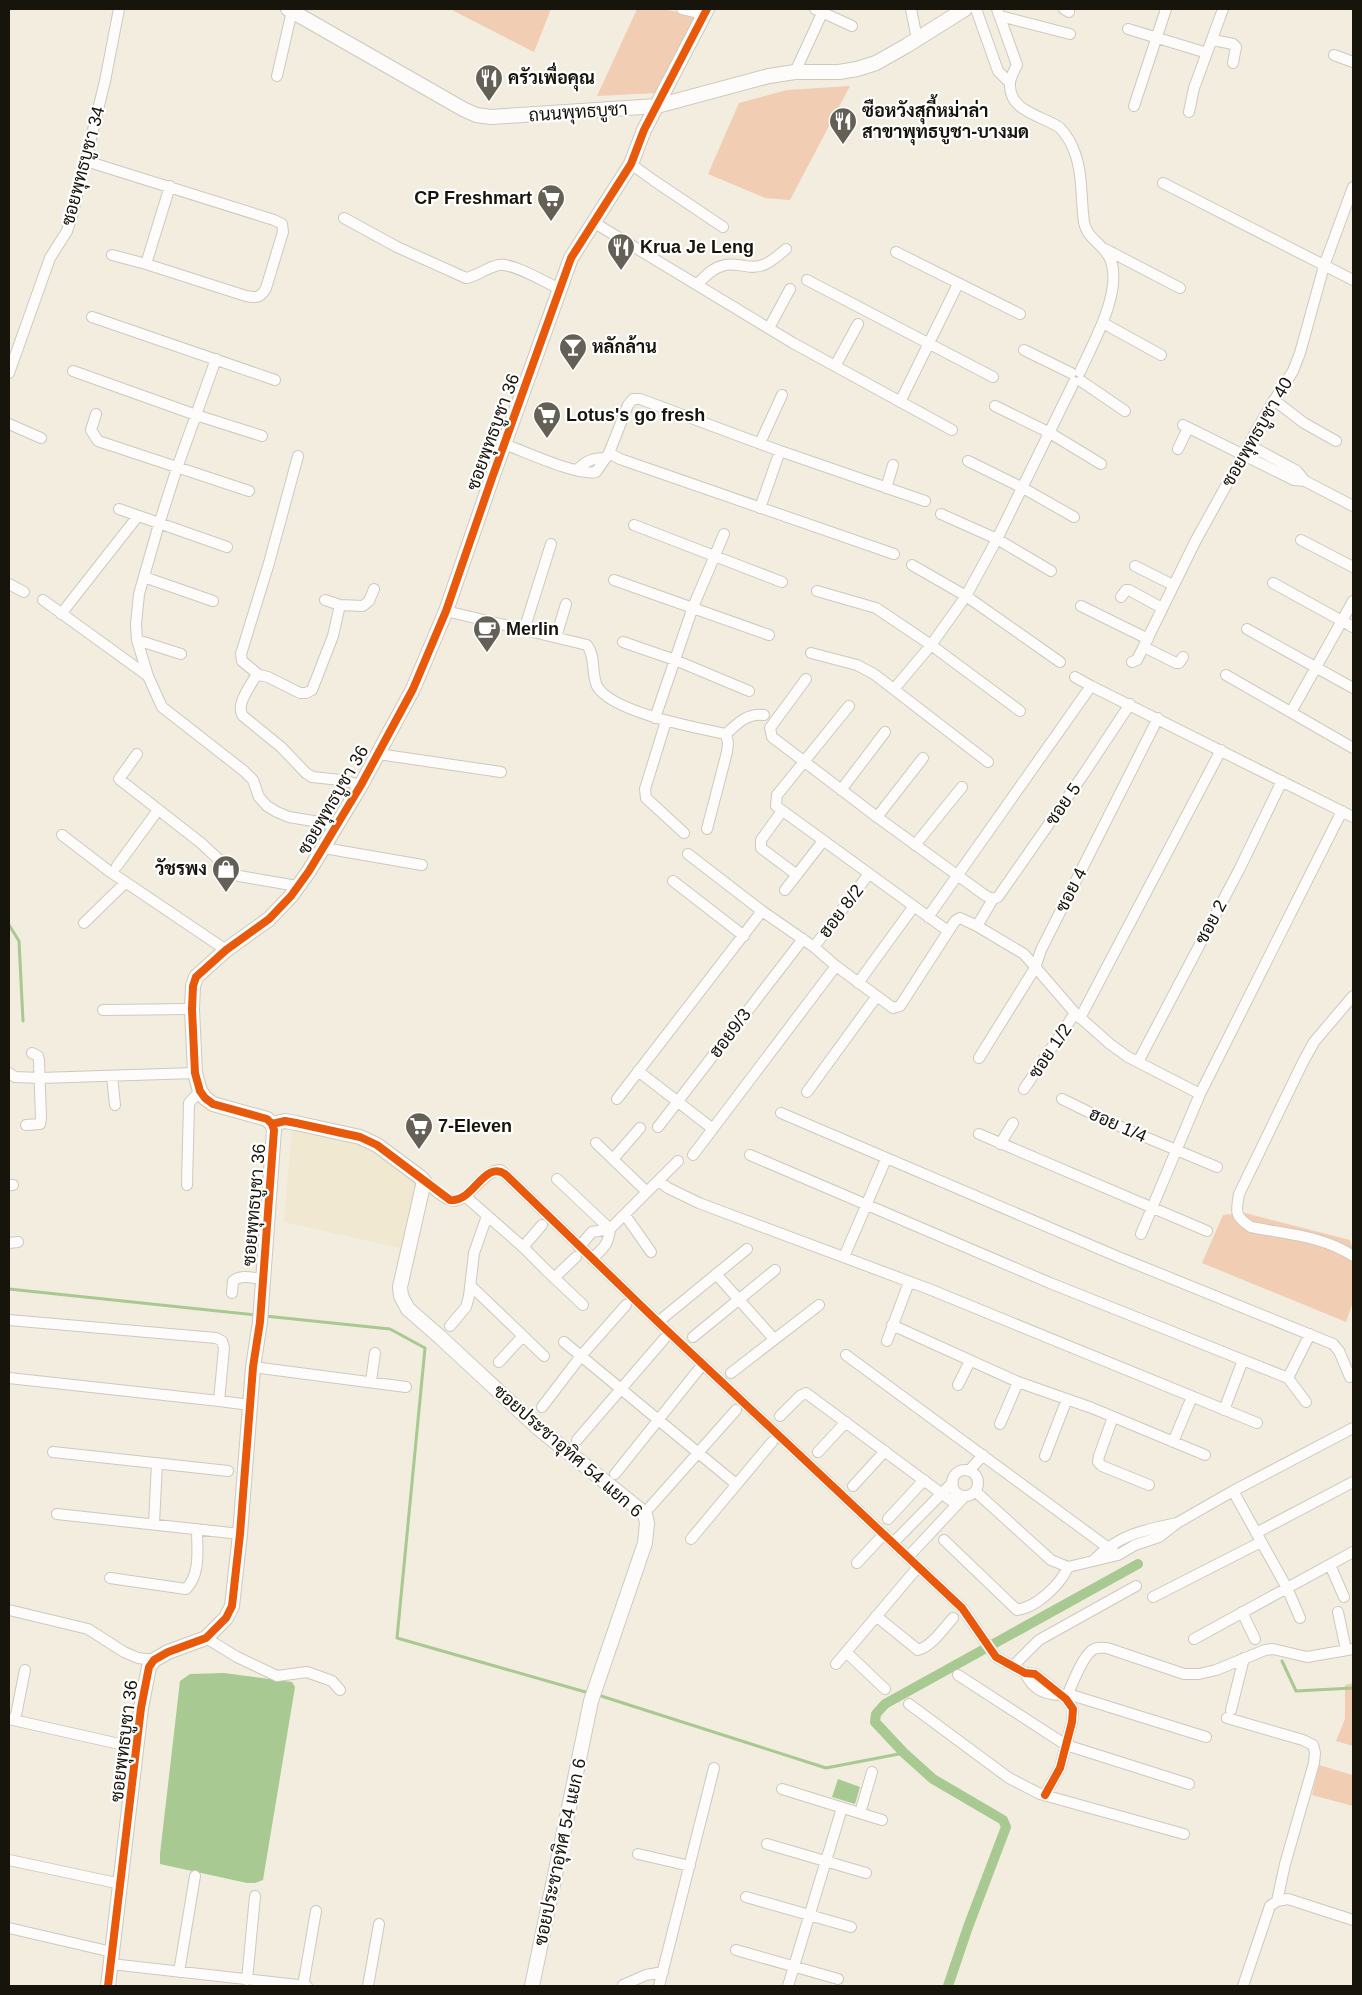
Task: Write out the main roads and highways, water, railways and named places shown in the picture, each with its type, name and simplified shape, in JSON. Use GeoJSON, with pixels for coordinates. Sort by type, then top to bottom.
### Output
{"type":"FeatureCollection","features":[{"type":"Feature","properties":{"kind":"waterway"},"geometry":{"type":"LineString","coordinates":[[9,925],[19,941],[23,1021]]}},
{"type":"Feature","properties":{"kind":"waterway"},"geometry":{"type":"LineString","coordinates":[[9,1289],[257,1315]]}},
{"type":"Feature","properties":{"kind":"waterway"},"geometry":{"type":"LineString","coordinates":[[265,1316],[390,1329],[425,1348],[397,1638],[589,1693]]}},
{"type":"Feature","properties":{"kind":"waterway"},"geometry":{"type":"LineString","coordinates":[[948,1986],[1006,1827],[1003,1820],[933,1779],[904,1753],[875,1722],[876,1714],[885,1704],[1138,1564]]}},
{"type":"Feature","properties":{"kind":"waterway"},"geometry":{"type":"LineString","coordinates":[[1282,1661],[1296,1691],[1353,1688]]}},
{"type":"Feature","properties":{"kind":"waterway"},"geometry":{"type":"LineString","coordinates":[[598,1695],[826,1768],[904,1753]]}},
{"type":"Feature","properties":{"kind":"place","name":"ครัวเพื่อคุณ"},"geometry":{"type":"Point","coordinates":[489,102]}},
{"type":"Feature","properties":{"kind":"place","name":"ซือหวังสุกี้หม่าล่า สาขาพุทธบูชา-บางมด"},"geometry":{"type":"Point","coordinates":[843,145]}},
{"type":"Feature","properties":{"kind":"place","name":"CP Freshmart"},"geometry":{"type":"Point","coordinates":[551,222]}},
{"type":"Feature","properties":{"kind":"place","name":"Krua Je Leng"},"geometry":{"type":"Point","coordinates":[621,271]}},
{"type":"Feature","properties":{"kind":"place","name":"หลักล้าน"},"geometry":{"type":"Point","coordinates":[573,371]}},
{"type":"Feature","properties":{"kind":"place","name":"Lotus's go fresh"},"geometry":{"type":"Point","coordinates":[547,439]}},
{"type":"Feature","properties":{"kind":"place","name":"Merlin"},"geometry":{"type":"Point","coordinates":[487,653]}},
{"type":"Feature","properties":{"kind":"place","name":"วัชรพง"},"geometry":{"type":"Point","coordinates":[226,893]}},
{"type":"Feature","properties":{"kind":"place","name":"7-Eleven"},"geometry":{"type":"Point","coordinates":[419,1150]}}]}
